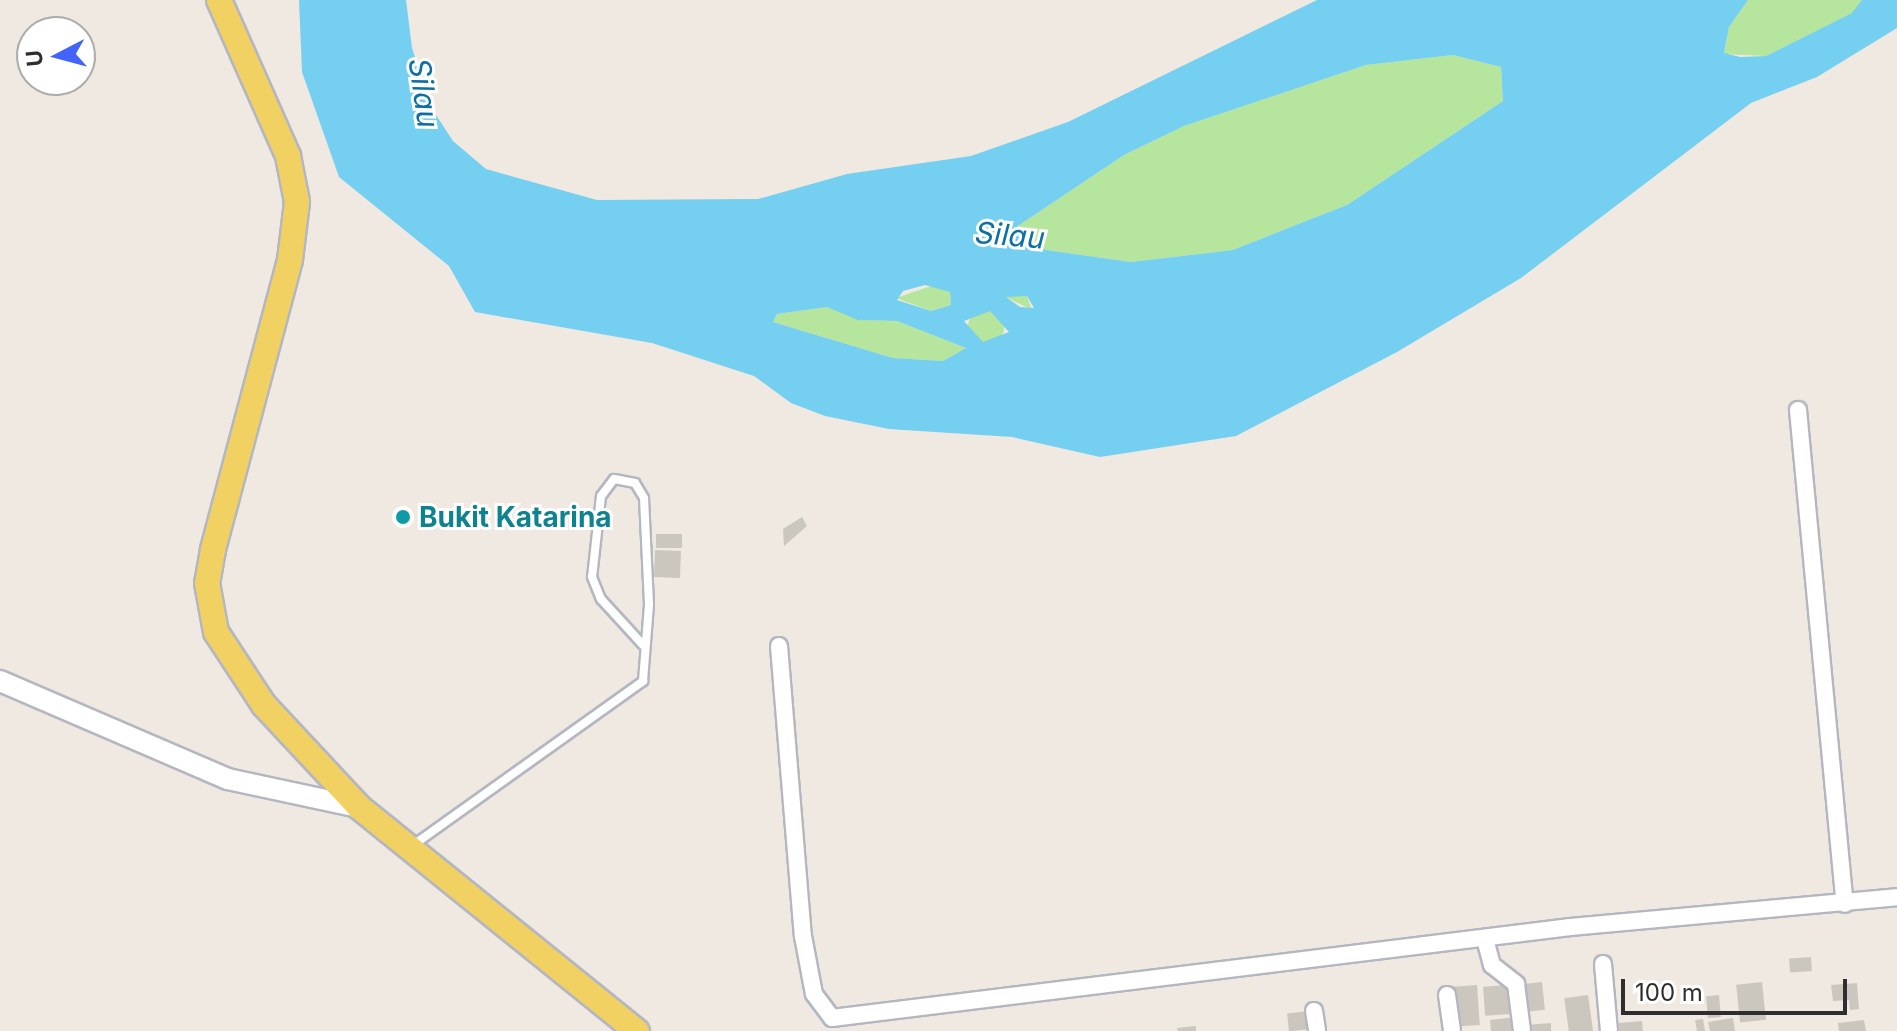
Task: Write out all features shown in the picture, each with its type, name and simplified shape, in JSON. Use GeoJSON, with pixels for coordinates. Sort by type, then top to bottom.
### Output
{"type":"FeatureCollection","features":[{"type":"Feature","properties":{"kind":"main road"},"geometry":{"type":"LineString","coordinates":[[219,0],[288,156],[297,215],[213,550],[209,608],[264,705],[359,807],[637,1031]]}},
{"type":"Feature","properties":{"kind":"street"},"geometry":{"type":"LineString","coordinates":[[1798,410],[1845,904]]}},
{"type":"Feature","properties":{"kind":"street"},"geometry":{"type":"LineString","coordinates":[[779,646],[803,936],[814,994],[832,1018],[1485,939],[1897,897]]}},
{"type":"Feature","properties":{"kind":"street"},"geometry":{"type":"LineString","coordinates":[[0,681],[228,779],[359,807]]}},
{"type":"Feature","properties":{"kind":"street"},"geometry":{"type":"LineString","coordinates":[[1485,939],[1492,965],[1516,984],[1522,1031]]}},
{"type":"Feature","properties":{"kind":"street"},"geometry":{"type":"LineString","coordinates":[[1603,964],[1609,1031]]}},
{"type":"Feature","properties":{"kind":"street"},"geometry":{"type":"LineString","coordinates":[[1447,995],[1452,1031]]}},
{"type":"Feature","properties":{"kind":"street"},"geometry":{"type":"LineString","coordinates":[[1314,1011],[1317,1031]]}},
{"type":"Feature","properties":{"kind":"lane"},"geometry":{"type":"LineString","coordinates":[[408,849],[638,687],[649,604],[644,498],[635,483],[614,479],[601,496],[592,577],[601,599],[643,645]]}},
{"type":"Feature","properties":{"kind":"green space"},"geometry":{"type":"Polygon","coordinates":[[[1748,0],[1862,0],[1853,13],[1766,56],[1724,54],[1729,27],[1748,0]]]}},
{"type":"Feature","properties":{"kind":"green space"},"geometry":{"type":"Polygon","coordinates":[[[1453,55],[1501,67],[1503,101],[1347,205],[1233,250],[1131,262],[1046,250],[1009,232],[1124,155],[1184,126],[1366,65],[1453,55]]]}},
{"type":"Feature","properties":{"kind":"green space"},"geometry":{"type":"Polygon","coordinates":[[[934,285],[950,292],[951,305],[931,311],[896,298],[934,285]]]}},
{"type":"Feature","properties":{"kind":"green space"},"geometry":{"type":"Polygon","coordinates":[[[1010,295],[1027,296],[1032,310],[1006,297],[1010,295]]]}},
{"type":"Feature","properties":{"kind":"green space"},"geometry":{"type":"Polygon","coordinates":[[[827,307],[863,320],[897,321],[966,348],[943,361],[893,358],[773,322],[777,314],[827,307]]]}},
{"type":"Feature","properties":{"kind":"green space"},"geometry":{"type":"Polygon","coordinates":[[[986,309],[999,314],[1004,327],[999,340],[986,345],[973,340],[968,327],[973,314],[986,309]]]}},
{"type":"Feature","properties":{"kind":"water","name":"Silau"},"geometry":{"type":"Polygon","coordinates":[[[299,0],[406,0],[412,48],[432,109],[453,141],[486,169],[597,200],[758,199],[847,174],[971,156],[1068,122],[1317,0],[1748,0],[1729,27],[1724,53],[1740,57],[1766,56],[1852,13],[1862,0],[1897,0],[1897,28],[1817,77],[1751,103],[1521,278],[1397,352],[1236,436],[1100,457],[1012,437],[889,429],[825,416],[791,403],[754,376],[652,343],[475,312],[449,266],[339,177],[302,72],[299,0]],[[1453,55],[1366,65],[1184,126],[1124,155],[1009,232],[1046,250],[1131,262],[1233,250],[1347,205],[1503,101],[1501,67],[1453,55]],[[925,285],[903,291],[897,300],[931,311],[951,305],[950,292],[925,285]],[[1027,296],[1006,297],[1020,307],[1034,308],[1027,296]],[[827,307],[777,314],[773,322],[893,358],[943,361],[966,348],[897,321],[858,320],[827,307]],[[990,311],[964,321],[983,342],[1009,332],[990,311]]]}},
{"type":"Feature","properties":{"kind":"building"},"geometry":{"type":"Polygon","coordinates":[[[802,517],[807,526],[784,546],[783,529],[802,517]]]}},
{"type":"Feature","properties":{"kind":"building"},"geometry":{"type":"Polygon","coordinates":[[[656,534],[682,534],[682,548],[656,548],[656,534]]]}},
{"type":"Feature","properties":{"kind":"building"},"geometry":{"type":"Polygon","coordinates":[[[655,550],[681,551],[680,578],[654,577],[655,550]]]}},
{"type":"Feature","properties":{"kind":"building"},"geometry":{"type":"Polygon","coordinates":[[[1811,957],[1812,971],[1790,973],[1789,959],[1811,957]]]}},
{"type":"Feature","properties":{"kind":"building"},"geometry":{"type":"Polygon","coordinates":[[[1542,982],[1545,1010],[1523,1012],[1520,984],[1542,982]]]}},
{"type":"Feature","properties":{"kind":"building"},"geometry":{"type":"Polygon","coordinates":[[[1762,982],[1766,1020],[1740,1023],[1736,985],[1762,982]]]}},
{"type":"Feature","properties":{"kind":"building"},"geometry":{"type":"Polygon","coordinates":[[[1857,983],[1859,1009],[1850,1010],[1849,1000],[1833,1001],[1831,985],[1857,983]]]}},
{"type":"Feature","properties":{"kind":"building"},"geometry":{"type":"Polygon","coordinates":[[[1477,985],[1480,1025],[1456,1027],[1453,987],[1477,985]]]}},
{"type":"Feature","properties":{"kind":"building"},"geometry":{"type":"Polygon","coordinates":[[[1508,985],[1510,1014],[1485,1016],[1483,987],[1508,985]]]}},
{"type":"Feature","properties":{"kind":"building"},"geometry":{"type":"Polygon","coordinates":[[[1588,995],[1593,1031],[1569,1031],[1564,998],[1588,995]]]}},
{"type":"Feature","properties":{"kind":"building"},"geometry":{"type":"Polygon","coordinates":[[[1719,995],[1721,1017],[1708,1018],[1706,996],[1719,995]]]}},
{"type":"Feature","properties":{"kind":"building"},"geometry":{"type":"Polygon","coordinates":[[[1310,1011],[1312,1029],[1289,1031],[1287,1013],[1310,1011]]]}},
{"type":"Feature","properties":{"kind":"building"},"geometry":{"type":"Polygon","coordinates":[[[1516,1017],[1517,1031],[1491,1031],[1490,1020],[1516,1017]]]}},
{"type":"Feature","properties":{"kind":"building"},"geometry":{"type":"Polygon","coordinates":[[[1733,1018],[1735,1031],[1710,1031],[1708,1022],[1733,1018]]]}},
{"type":"Feature","properties":{"kind":"building"},"geometry":{"type":"Polygon","coordinates":[[[1703,1019],[1705,1031],[1697,1031],[1695,1020],[1703,1019]]]}},
{"type":"Feature","properties":{"kind":"building"},"geometry":{"type":"Polygon","coordinates":[[[1864,1020],[1866,1031],[1839,1031],[1838,1023],[1864,1020]]]}},
{"type":"Feature","properties":{"kind":"building"},"geometry":{"type":"Polygon","coordinates":[[[1642,1021],[1643,1031],[1619,1031],[1619,1023],[1642,1021]]]}},
{"type":"Feature","properties":{"kind":"building"},"geometry":{"type":"Polygon","coordinates":[[[1551,1023],[1551,1031],[1526,1031],[1525,1025],[1551,1023]]]}},
{"type":"Feature","properties":{"kind":"building"},"geometry":{"type":"Polygon","coordinates":[[[1196,1026],[1196,1031],[1178,1031],[1177,1028],[1196,1026]]]}},
{"type":"Feature","properties":{"kind":"place","name":"Bukit Katarina"},"geometry":{"type":"Point","coordinates":[403,517]}}]}
